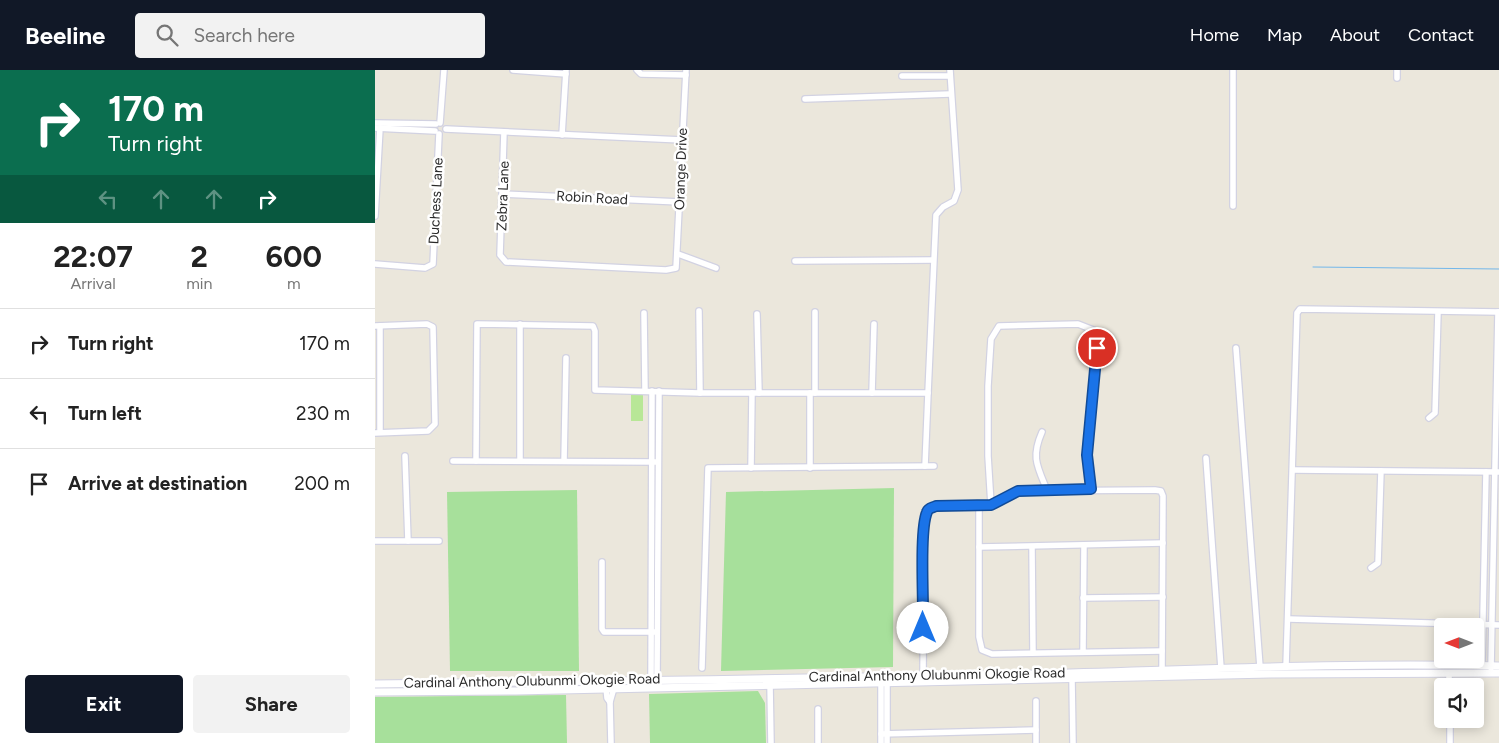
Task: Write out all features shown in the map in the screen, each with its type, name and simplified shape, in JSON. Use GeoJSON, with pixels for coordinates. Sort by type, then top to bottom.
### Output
{"type":"FeatureCollection","features":[{"type":"Feature","properties":{"kind":"street"},"geometry":{"type":"LineString","coordinates":[[438,123],[444,70]]}},
{"type":"Feature","properties":{"kind":"street"},"geometry":{"type":"LineString","coordinates":[[513,70],[566,72],[562,135]]}},
{"type":"Feature","properties":{"kind":"street"},"geometry":{"type":"LineString","coordinates":[[637,70],[641,74],[686,72]]}},
{"type":"Feature","properties":{"kind":"street"},"geometry":{"type":"LineString","coordinates":[[1233,70],[1233,206]]}},
{"type":"Feature","properties":{"kind":"street"},"geometry":{"type":"LineString","coordinates":[[1397,70],[1397,78]]}},
{"type":"Feature","properties":{"kind":"street","name":"Orange Drive"},"geometry":{"type":"LineString","coordinates":[[675,268],[678,254],[686,72]]}},
{"type":"Feature","properties":{"kind":"street"},"geometry":{"type":"LineString","coordinates":[[902,76],[950,73],[958,190],[954,201],[943,207],[936,215],[925,466]]}},
{"type":"Feature","properties":{"kind":"street"},"geometry":{"type":"LineString","coordinates":[[805,99],[950,94]]}},
{"type":"Feature","properties":{"kind":"street"},"geometry":{"type":"LineString","coordinates":[[375,123],[438,123],[446,129]]}},
{"type":"Feature","properties":{"kind":"street","name":"Duchess Lane"},"geometry":{"type":"LineString","coordinates":[[375,264],[430,267],[433,264],[438,123]]}},
{"type":"Feature","properties":{"kind":"street"},"geometry":{"type":"LineString","coordinates":[[375,216],[377,128],[437,133],[446,129],[682,140]]}},
{"type":"Feature","properties":{"kind":"street","name":"Zebra Lane"},"geometry":{"type":"LineString","coordinates":[[504,132],[500,255],[502,260],[666,270],[675,268]]}},
{"type":"Feature","properties":{"kind":"street","name":"Robin Road"},"geometry":{"type":"LineString","coordinates":[[503,194],[680,202]]}},
{"type":"Feature","properties":{"kind":"street"},"geometry":{"type":"LineString","coordinates":[[678,254],[717,268]]}},
{"type":"Feature","properties":{"kind":"street"},"geometry":{"type":"LineString","coordinates":[[795,261],[933,260]]}},
{"type":"Feature","properties":{"kind":"street"},"geometry":{"type":"LineString","coordinates":[[1286,666],[1289,620],[1297,313],[1300,309],[1499,312],[1497,472],[1491,669]]}},
{"type":"Feature","properties":{"kind":"street"},"geometry":{"type":"LineString","coordinates":[[699,311],[700,393]]}},
{"type":"Feature","properties":{"kind":"street"},"geometry":{"type":"LineString","coordinates":[[811,468],[815,312]]}},
{"type":"Feature","properties":{"kind":"street"},"geometry":{"type":"LineString","coordinates":[[1429,418],[1435,413],[1439,312]]}},
{"type":"Feature","properties":{"kind":"street"},"geometry":{"type":"LineString","coordinates":[[644,313],[645,391]]}},
{"type":"Feature","properties":{"kind":"street"},"geometry":{"type":"LineString","coordinates":[[751,468],[756,393],[757,314]]}},
{"type":"Feature","properties":{"kind":"street"},"geometry":{"type":"LineString","coordinates":[[427,324],[433,326],[435,424],[428,431],[377,433],[378,326],[427,324]]}},
{"type":"Feature","properties":{"kind":"street"},"geometry":{"type":"LineString","coordinates":[[476,461],[477,324],[593,326],[595,331],[595,390],[700,393],[928,392]]}},
{"type":"Feature","properties":{"kind":"street"},"geometry":{"type":"LineString","coordinates":[[520,324],[520,461]]}},
{"type":"Feature","properties":{"kind":"street"},"geometry":{"type":"LineString","coordinates":[[872,393],[873,324]]}},
{"type":"Feature","properties":{"kind":"street"},"geometry":{"type":"LineString","coordinates":[[991,505],[988,456],[988,386],[991,339],[999,326],[1078,324],[1096,331],[1097,348],[1087,455],[1091,489]]}},
{"type":"Feature","properties":{"kind":"street"},"geometry":{"type":"LineString","coordinates":[[1236,348],[1260,667]]}},
{"type":"Feature","properties":{"kind":"street"},"geometry":{"type":"LineString","coordinates":[[564,461],[566,358]]}},
{"type":"Feature","properties":{"kind":"street"},"geometry":{"type":"LineString","coordinates":[[654,680],[655,391]]}},
{"type":"Feature","properties":{"kind":"street"},"geometry":{"type":"LineString","coordinates":[[1042,432],[1036,446],[1036,464],[1047,490]]}},
{"type":"Feature","properties":{"kind":"street"},"geometry":{"type":"LineString","coordinates":[[405,456],[407,541]]}},
{"type":"Feature","properties":{"kind":"street"},"geometry":{"type":"LineString","coordinates":[[1206,458],[1221,668]]}},
{"type":"Feature","properties":{"kind":"street"},"geometry":{"type":"LineString","coordinates":[[453,461],[655,462]]}},
{"type":"Feature","properties":{"kind":"street"},"geometry":{"type":"LineString","coordinates":[[702,668],[708,468],[934,466]]}},
{"type":"Feature","properties":{"kind":"street"},"geometry":{"type":"LineString","coordinates":[[1293,470],[1497,472]]}},
{"type":"Feature","properties":{"kind":"street"},"geometry":{"type":"LineString","coordinates":[[1371,568],[1378,563],[1381,471]]}},
{"type":"Feature","properties":{"kind":"street"},"geometry":{"type":"LineString","coordinates":[[1483,618],[1486,472]]}},
{"type":"Feature","properties":{"kind":"street"},"geometry":{"type":"LineString","coordinates":[[923,675],[924,532],[926,513],[929,509],[936,506],[991,505],[1018,491],[1091,489],[1161,491],[1163,496],[1162,677]]}},
{"type":"Feature","properties":{"kind":"street"},"geometry":{"type":"LineString","coordinates":[[979,506],[979,637],[983,650],[992,654],[1162,652]]}},
{"type":"Feature","properties":{"kind":"street"},"geometry":{"type":"LineString","coordinates":[[375,541],[439,541]]}},
{"type":"Feature","properties":{"kind":"street"},"geometry":{"type":"LineString","coordinates":[[979,547],[1163,544]]}},
{"type":"Feature","properties":{"kind":"street"},"geometry":{"type":"LineString","coordinates":[[1083,652],[1084,545]]}},
{"type":"Feature","properties":{"kind":"street"},"geometry":{"type":"LineString","coordinates":[[1032,547],[1033,653]]}},
{"type":"Feature","properties":{"kind":"street"},"geometry":{"type":"LineString","coordinates":[[602,562],[602,629],[604,632],[655,632]]}},
{"type":"Feature","properties":{"kind":"street"},"geometry":{"type":"LineString","coordinates":[[1083,598],[1163,597]]}},
{"type":"Feature","properties":{"kind":"street"},"geometry":{"type":"LineString","coordinates":[[1289,620],[1434,624]]}},
{"type":"Feature","properties":{"kind":"street"},"geometry":{"type":"LineString","coordinates":[[1484,625],[1499,625]]}},
{"type":"Feature","properties":{"kind":"street","name":"Cardinal Anthony Olubunmi Okogie Road"},"geometry":{"type":"LineString","coordinates":[[375,692],[770,684],[923,675],[1162,669],[1286,666],[1434,666]]}},
{"type":"Feature","properties":{"kind":"street","name":"Cardinal Anthony Olubunmi Okogie Road"},"geometry":{"type":"LineString","coordinates":[[375,684],[654,680],[846,680],[884,683],[1449,673],[1491,669],[1499,666]]}},
{"type":"Feature","properties":{"kind":"street","name":"Cardinal Anthony Olubunmi Okogie Road"},"geometry":{"type":"LineString","coordinates":[[1484,667],[1499,673]]}},
{"type":"Feature","properties":{"kind":"street"},"geometry":{"type":"LineString","coordinates":[[1449,673],[1449,678]]}},
{"type":"Feature","properties":{"kind":"street"},"geometry":{"type":"LineString","coordinates":[[1072,679],[1073,743]]}},
{"type":"Feature","properties":{"kind":"street"},"geometry":{"type":"LineString","coordinates":[[881,743],[884,735],[884,683]]}},
{"type":"Feature","properties":{"kind":"street"},"geometry":{"type":"LineString","coordinates":[[770,684],[771,743]]}},
{"type":"Feature","properties":{"kind":"street"},"geometry":{"type":"LineString","coordinates":[[610,688],[607,698],[610,702],[611,743]]}},
{"type":"Feature","properties":{"kind":"street"},"geometry":{"type":"LineString","coordinates":[[1036,701],[1036,743]]}},
{"type":"Feature","properties":{"kind":"street"},"geometry":{"type":"LineString","coordinates":[[818,709],[818,743]]}},
{"type":"Feature","properties":{"kind":"street"},"geometry":{"type":"LineString","coordinates":[[1450,728],[1450,743]]}},
{"type":"Feature","properties":{"kind":"street"},"geometry":{"type":"LineString","coordinates":[[884,735],[1036,730]]}},
{"type":"Feature","properties":{"kind":"street"},"geometry":{"type":"LineString","coordinates":[[884,735],[887,743]]}},
{"type":"Feature","properties":{"kind":"green space"},"geometry":{"type":"Polygon","coordinates":[[[631,394],[643,394],[643,421],[631,421],[631,394]]]}},
{"type":"Feature","properties":{"kind":"green space"},"geometry":{"type":"Polygon","coordinates":[[[894,488],[893,667],[721,671],[726,492],[894,488]]]}},
{"type":"Feature","properties":{"kind":"green space"},"geometry":{"type":"Polygon","coordinates":[[[577,490],[579,671],[450,671],[447,492],[577,490]]]}},
{"type":"Feature","properties":{"kind":"green space"},"geometry":{"type":"Polygon","coordinates":[[[758,691],[765,703],[766,743],[650,743],[649,694],[758,691]]]}},
{"type":"Feature","properties":{"kind":"green space"},"geometry":{"type":"Polygon","coordinates":[[[566,695],[567,743],[375,743],[375,697],[566,695]]]}},
{"type":"Feature","properties":{"kind":"waterway"},"geometry":{"type":"LineString","coordinates":[[1313,267],[1499,269]]}},
{"type":"Feature","properties":{"kind":"route"},"geometry":{"type":"LineString","coordinates":[[923,628],[924,532],[926,513],[929,509],[936,506],[991,505],[1006,499],[1018,491],[1091,489],[1087,455],[1097,348]]}}]}
